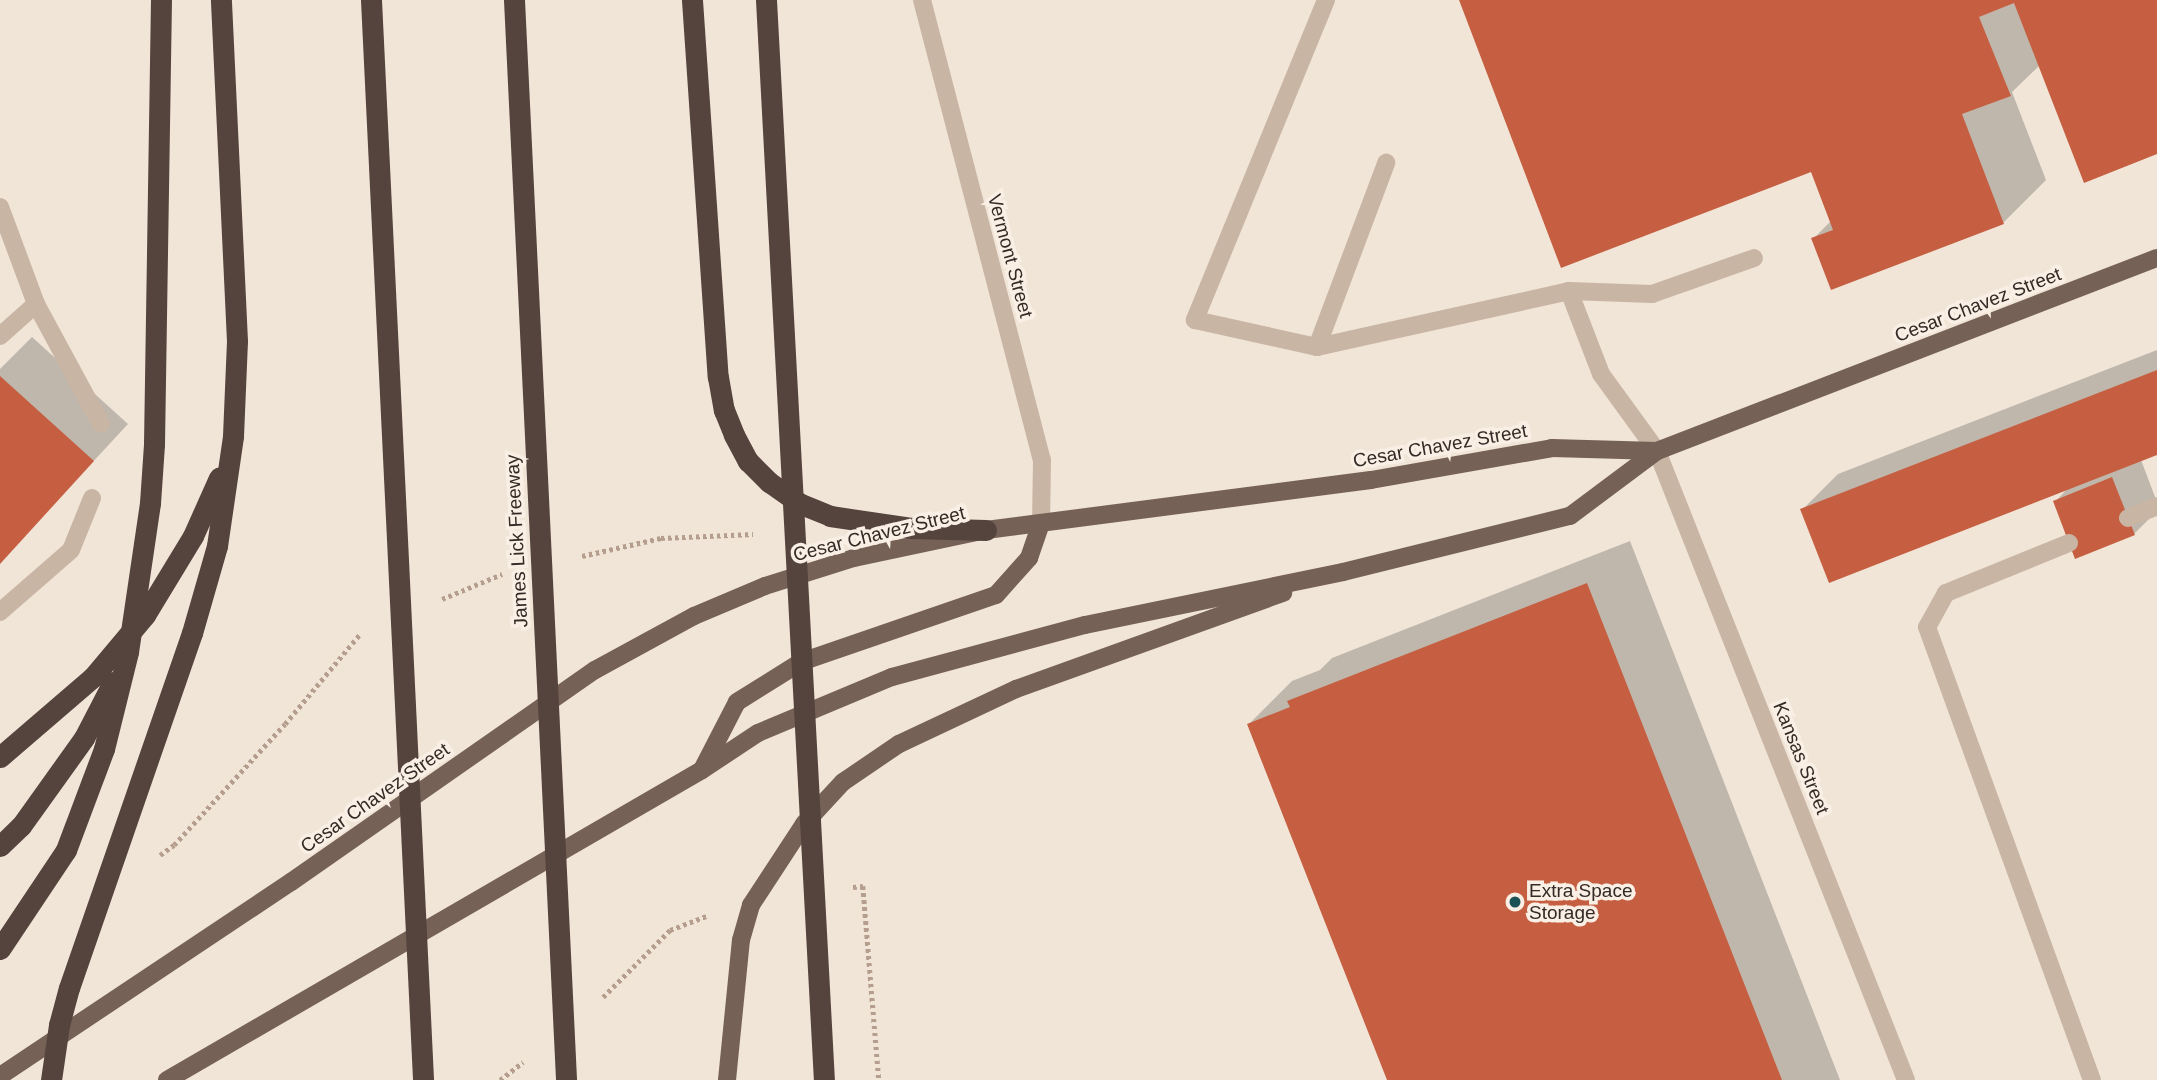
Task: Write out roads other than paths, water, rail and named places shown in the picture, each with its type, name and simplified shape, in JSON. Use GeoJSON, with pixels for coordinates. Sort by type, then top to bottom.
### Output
{"type":"FeatureCollection","features":[{"type":"Feature","properties":{"kind":"highway"},"geometry":{"type":"LineString","coordinates":[[0,948],[66,850],[104,750],[128,652],[147,528],[154,444],[161,0]]}},
{"type":"Feature","properties":{"kind":"highway"},"geometry":{"type":"LineString","coordinates":[[51,1080],[59,1025],[69,988],[204,594],[216,546],[233,436],[237,341],[221,0]]}},
{"type":"Feature","properties":{"kind":"highway"},"geometry":{"type":"LineString","coordinates":[[372,0],[423,1080]]}},
{"type":"Feature","properties":{"kind":"highway","name":"James Lick Freeway"},"geometry":{"type":"LineString","coordinates":[[514,0],[566,1080]]}},
{"type":"Feature","properties":{"kind":"highway"},"geometry":{"type":"LineString","coordinates":[[692,0],[718,377],[724,410],[748,461],[769,482],[801,504],[830,516],[911,528],[986,530]]}},
{"type":"Feature","properties":{"kind":"highway"},"geometry":{"type":"LineString","coordinates":[[766,0],[824,1080]]}},
{"type":"Feature","properties":{"kind":"highway"},"geometry":{"type":"LineString","coordinates":[[0,757],[93,677],[145,615],[193,536],[214,491],[233,436]]}},
{"type":"Feature","properties":{"kind":"highway"},"geometry":{"type":"LineString","coordinates":[[0,846],[21,825],[83,738],[128,652]]}},
{"type":"Feature","properties":{"kind":"main road","name":"Cesar Chavez Street"},"geometry":{"type":"LineString","coordinates":[[167,1080],[702,771],[758,733],[892,677],[1085,625],[1343,572],[1570,516],[1657,451],[2157,258]]}},
{"type":"Feature","properties":{"kind":"main road","name":"Cesar Chavez Street"},"geometry":{"type":"LineString","coordinates":[[0,1076],[213,936],[560,692],[629,649],[727,601],[807,571],[854,558],[986,530],[1371,480],[1552,449],[1657,451]]}},
{"type":"Feature","properties":{"kind":"main road"},"geometry":{"type":"LineString","coordinates":[[702,771],[737,702],[801,662],[996,595],[1029,558],[1041,524]]}},
{"type":"Feature","properties":{"kind":"main road"},"geometry":{"type":"LineString","coordinates":[[727,1080],[741,940],[751,905],[804,824],[843,782],[900,744],[1016,689],[1343,572]]}},
{"type":"Feature","properties":{"kind":"street","name":"Vermont Street"},"geometry":{"type":"LineString","coordinates":[[922,0],[1042,460],[1041,524]]}},
{"type":"Feature","properties":{"kind":"street"},"geometry":{"type":"LineString","coordinates":[[1326,0],[1195,320],[1317,347],[1569,291],[1651,294],[1754,258]]}},
{"type":"Feature","properties":{"kind":"street"},"geometry":{"type":"LineString","coordinates":[[1317,347],[1386,163]]}},
{"type":"Feature","properties":{"kind":"street"},"geometry":{"type":"LineString","coordinates":[[0,207],[36,304],[101,424]]}},
{"type":"Feature","properties":{"kind":"street","name":"Kansas Street"},"geometry":{"type":"LineString","coordinates":[[1569,291],[1601,374],[1657,451],[1906,1080]]}},
{"type":"Feature","properties":{"kind":"street"},"geometry":{"type":"LineString","coordinates":[[0,336],[36,304]]}},
{"type":"Feature","properties":{"kind":"street"},"geometry":{"type":"LineString","coordinates":[[0,612],[71,550],[92,498]]}},
{"type":"Feature","properties":{"kind":"street"},"geometry":{"type":"LineString","coordinates":[[2128,518],[2157,506]]}},
{"type":"Feature","properties":{"kind":"street"},"geometry":{"type":"LineString","coordinates":[[2068,543],[1946,593],[1927,627],[2092,1080]]}},
{"type":"Feature","properties":{"kind":"place","name":"Extra Space Storage"},"geometry":{"type":"Point","coordinates":[1515,902]}}]}
